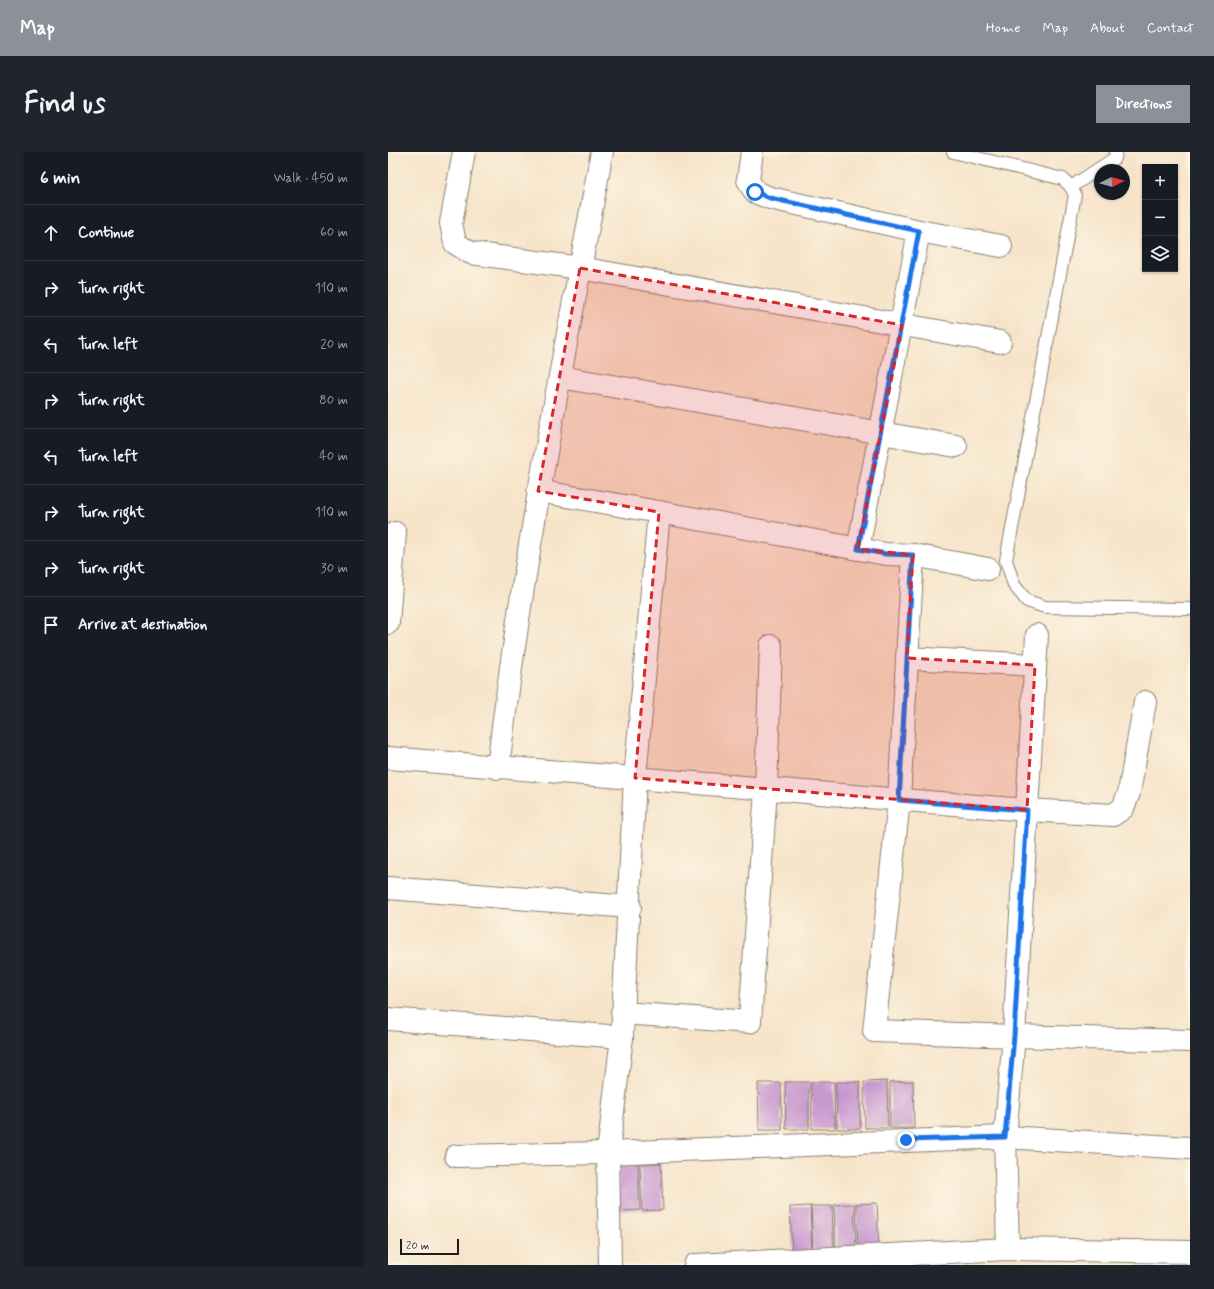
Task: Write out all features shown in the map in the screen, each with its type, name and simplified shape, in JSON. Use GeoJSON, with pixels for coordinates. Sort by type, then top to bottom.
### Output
{"type":"FeatureCollection","features":[{"type":"Feature","properties":{"kind":"street"},"geometry":{"type":"LineString","coordinates":[[464,152],[451,223],[454,243],[471,253],[580,268],[1000,342]]}},
{"type":"Feature","properties":{"kind":"street"},"geometry":{"type":"LineString","coordinates":[[498,768],[507,690],[538,492],[602,152]]}},
{"type":"Feature","properties":{"kind":"street"},"geometry":{"type":"LineString","coordinates":[[752,152],[748,180],[755,192],[770,198],[919,231],[1001,246]]}},
{"type":"Feature","properties":{"kind":"street"},"geometry":{"type":"LineString","coordinates":[[858,549],[919,231]]}},
{"type":"Feature","properties":{"kind":"street"},"geometry":{"type":"LineString","coordinates":[[560,377],[956,446]]}},
{"type":"Feature","properties":{"kind":"street"},"geometry":{"type":"LineString","coordinates":[[538,492],[660,512],[886,554],[913,555],[988,569]]}},
{"type":"Feature","properties":{"kind":"street"},"geometry":{"type":"LineString","coordinates":[[610,1265],[608,1154],[622,1037],[622,1013],[630,907],[635,778],[660,512]]}},
{"type":"Feature","properties":{"kind":"street"},"geometry":{"type":"LineString","coordinates":[[388,623],[395,533]]}},
{"type":"Feature","properties":{"kind":"street"},"geometry":{"type":"LineString","coordinates":[[913,555],[899,800],[874,1031],[1190,1041]]}},
{"type":"Feature","properties":{"kind":"street"},"geometry":{"type":"LineString","coordinates":[[1008,1249],[1005,1137],[1014,1036],[1037,635]]}},
{"type":"Feature","properties":{"kind":"street"},"geometry":{"type":"LineString","coordinates":[[622,1013],[750,1022],[766,788],[771,646]]}},
{"type":"Feature","properties":{"kind":"street"},"geometry":{"type":"LineString","coordinates":[[907,658],[1035,665]]}},
{"type":"Feature","properties":{"kind":"street"},"geometry":{"type":"LineString","coordinates":[[388,758],[1101,816],[1113,815],[1123,808],[1129,793],[1145,702]]}},
{"type":"Feature","properties":{"kind":"street"},"geometry":{"type":"LineString","coordinates":[[388,888],[630,907]]}},
{"type":"Feature","properties":{"kind":"street"},"geometry":{"type":"LineString","coordinates":[[388,1018],[622,1037]]}},
{"type":"Feature","properties":{"kind":"street"},"geometry":{"type":"LineString","coordinates":[[456,1156],[608,1154],[1005,1137],[1190,1148]]}},
{"type":"Feature","properties":{"kind":"street"},"geometry":{"type":"LineString","coordinates":[[695,1265],[1008,1249],[1190,1252]]}},
{"type":"Feature","properties":{"kind":"lane"},"geometry":{"type":"LineString","coordinates":[[953,152],[1063,179],[1071,187],[1075,195],[1006,560],[1014,585],[1027,601],[1045,607],[1190,609]]}},
{"type":"Feature","properties":{"kind":"lane"},"geometry":{"type":"LineString","coordinates":[[1071,187],[1115,158],[1116,152]]}},
{"type":"Feature","properties":{"kind":"highlighted area"},"geometry":{"type":"Polygon","coordinates":[[[580,268],[902,325],[858,549],[913,555],[907,658],[1035,665],[1027,810],[635,778],[659,512],[538,491],[580,268]]]}},
{"type":"Feature","properties":{"kind":"building"},"geometry":{"type":"Polygon","coordinates":[[[887,1081],[888,1128],[865,1128],[864,1082],[887,1081]]]}},
{"type":"Feature","properties":{"kind":"building"},"geometry":{"type":"Polygon","coordinates":[[[913,1081],[914,1128],[890,1128],[890,1082],[913,1081]]]}},
{"type":"Feature","properties":{"kind":"building"},"geometry":{"type":"Polygon","coordinates":[[[785,1082],[809,1082],[809,1129],[786,1129],[785,1082]]]}},
{"type":"Feature","properties":{"kind":"building"},"geometry":{"type":"Polygon","coordinates":[[[811,1082],[834,1082],[835,1129],[812,1129],[811,1082]]]}},
{"type":"Feature","properties":{"kind":"building"},"geometry":{"type":"Polygon","coordinates":[[[836,1082],[860,1082],[860,1129],[837,1129],[836,1082]]]}},
{"type":"Feature","properties":{"kind":"building"},"geometry":{"type":"Polygon","coordinates":[[[758,1083],[781,1083],[782,1130],[759,1130],[758,1083]]]}},
{"type":"Feature","properties":{"kind":"building"},"geometry":{"type":"Polygon","coordinates":[[[638,1163],[640,1210],[619,1211],[618,1164],[638,1163]]]}},
{"type":"Feature","properties":{"kind":"building"},"geometry":{"type":"Polygon","coordinates":[[[661,1163],[663,1210],[642,1211],[640,1164],[661,1163]]]}},
{"type":"Feature","properties":{"kind":"building"},"geometry":{"type":"Polygon","coordinates":[[[877,1203],[879,1250],[858,1251],[856,1204],[877,1203]]]}},
{"type":"Feature","properties":{"kind":"building"},"geometry":{"type":"Polygon","coordinates":[[[854,1204],[856,1251],[836,1252],[834,1205],[854,1204]]]}},
{"type":"Feature","properties":{"kind":"building"},"geometry":{"type":"Polygon","coordinates":[[[810,1206],[812,1253],[792,1254],[790,1207],[810,1206]]]}},
{"type":"Feature","properties":{"kind":"building"},"geometry":{"type":"Polygon","coordinates":[[[811,1206],[832,1206],[834,1253],[813,1254],[811,1206]]]}},
{"type":"Feature","properties":{"kind":"route"},"geometry":{"type":"LineString","coordinates":[[755,192],[770,198],[919,231],[858,549],[886,554],[913,555],[899,800],[1027,810],[1014,1036],[1005,1137],[906,1140]]}}]}
